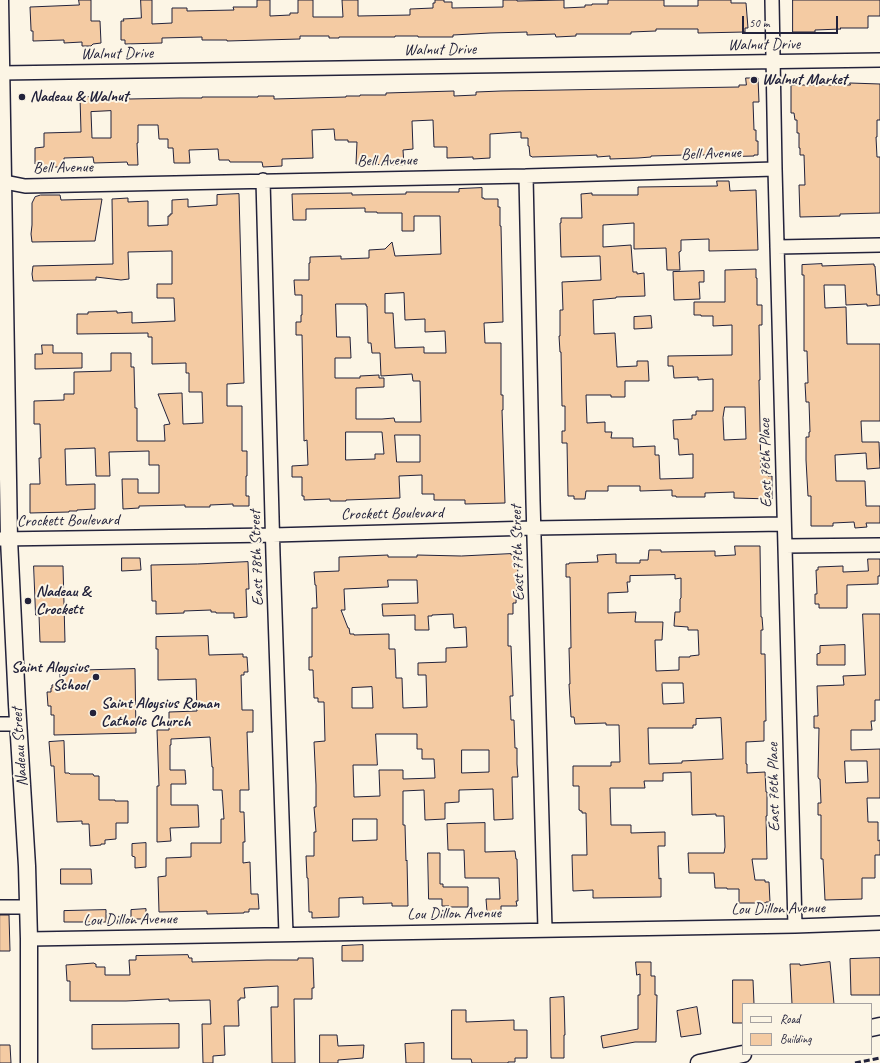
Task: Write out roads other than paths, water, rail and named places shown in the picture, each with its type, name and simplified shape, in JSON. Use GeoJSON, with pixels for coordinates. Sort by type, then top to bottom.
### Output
{"type":"FeatureCollection","features":[{"type":"Feature","properties":{"kind":"main road","name":"Nadeau Street"},"geometry":{"type":"LineString","coordinates":[[0,0],[4,539],[25,830],[29,939],[29,1063]]}},
{"type":"Feature","properties":{"kind":"main road"},"geometry":{"type":"LineString","coordinates":[[699,1063],[742,1054]]}},
{"type":"Feature","properties":{"kind":"street","name":"East 76th Place"},"geometry":{"type":"LineString","coordinates":[[772,0],[795,926]]}},
{"type":"Feature","properties":{"kind":"street","name":"Walnut Drive"},"geometry":{"type":"LineString","coordinates":[[1,73],[880,60]]}},
{"type":"Feature","properties":{"kind":"street","name":"Bell Avenue"},"geometry":{"type":"LineString","coordinates":[[2,182],[25,186],[263,180],[526,176],[775,169]]}},
{"type":"Feature","properties":{"kind":"street","name":"East 77th Street"},"geometry":{"type":"LineString","coordinates":[[526,176],[545,929]]}},
{"type":"Feature","properties":{"kind":"street","name":"East 78th Street"},"geometry":{"type":"LineString","coordinates":[[263,180],[286,934]]}},
{"type":"Feature","properties":{"kind":"street"},"geometry":{"type":"LineString","coordinates":[[777,247],[880,245]]}},
{"type":"Feature","properties":{"kind":"street","name":"Crockett Boulevard"},"geometry":{"type":"LineString","coordinates":[[4,539],[784,524]]}},
{"type":"Feature","properties":{"kind":"street"},"geometry":{"type":"LineString","coordinates":[[785,546],[880,545]]}},
{"type":"Feature","properties":{"kind":"street"},"geometry":{"type":"LineString","coordinates":[[0,724],[18,724]]}},
{"type":"Feature","properties":{"kind":"street"},"geometry":{"type":"LineString","coordinates":[[0,907],[28,907]]}},
{"type":"Feature","properties":{"kind":"street","name":"Lou Dillon Avenue"},"geometry":{"type":"LineString","coordinates":[[29,939],[545,929],[795,926],[880,923]]}},
{"type":"Feature","properties":{"kind":"railway"},"geometry":{"type":"LineString","coordinates":[[855,1063],[880,1058]]}},
{"type":"Feature","properties":{"kind":"place","name":"Walnut Market"},"geometry":{"type":"Point","coordinates":[754,80]}},
{"type":"Feature","properties":{"kind":"place","name":"Nadeau & Walnut"},"geometry":{"type":"Point","coordinates":[22,97]}},
{"type":"Feature","properties":{"kind":"place","name":"Nadeau & Crockett"},"geometry":{"type":"Point","coordinates":[28,601]}},
{"type":"Feature","properties":{"kind":"place","name":"Saint Aloysius School"},"geometry":{"type":"Point","coordinates":[96,677]}},
{"type":"Feature","properties":{"kind":"place","name":"Saint Aloysius Roman Catholic Church"},"geometry":{"type":"Point","coordinates":[93,713]}}]}
